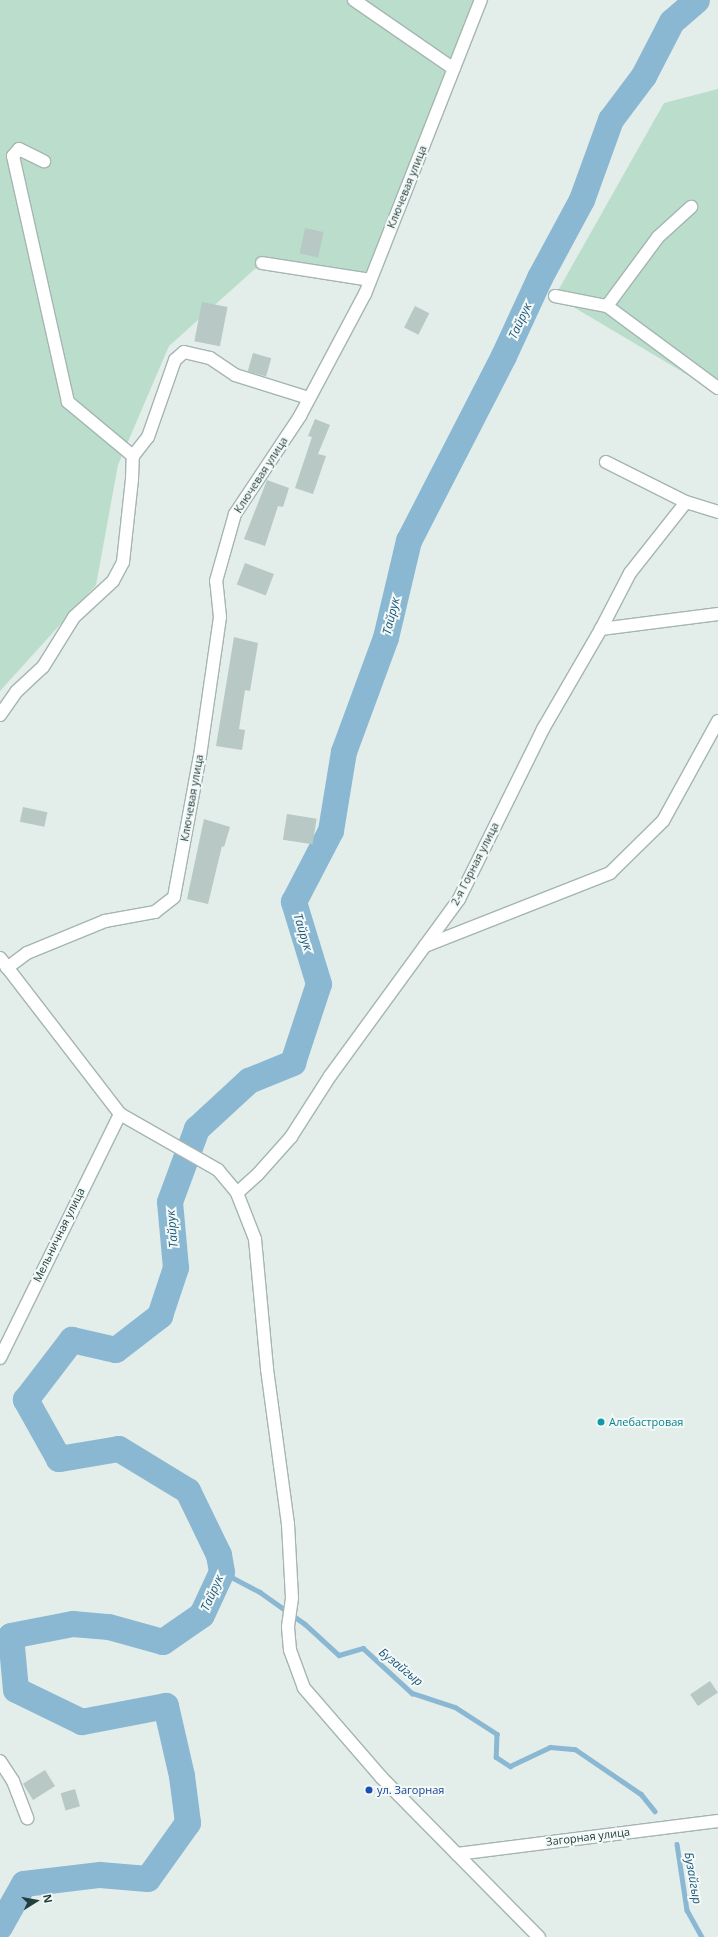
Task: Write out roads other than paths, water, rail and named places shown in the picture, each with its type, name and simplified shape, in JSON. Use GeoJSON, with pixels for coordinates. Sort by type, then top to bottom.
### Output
{"type":"FeatureCollection","features":[{"type":"Feature","properties":{"kind":"street"},"geometry":{"type":"LineString","coordinates":[[354,0],[454,69]]}},
{"type":"Feature","properties":{"kind":"street","name":"Ключевая улица"},"geometry":{"type":"LineString","coordinates":[[4,963],[105,921],[155,912],[174,897],[200,756],[220,616],[216,582],[235,514],[309,398],[370,280],[481,0]]}},
{"type":"Feature","properties":{"kind":"street"},"geometry":{"type":"LineString","coordinates":[[44,161],[19,149],[12,156],[68,402],[133,456]]}},
{"type":"Feature","properties":{"kind":"street"},"geometry":{"type":"LineString","coordinates":[[607,306],[658,237],[691,207]]}},
{"type":"Feature","properties":{"kind":"street"},"geometry":{"type":"LineString","coordinates":[[262,263],[370,280]]}},
{"type":"Feature","properties":{"kind":"street"},"geometry":{"type":"LineString","coordinates":[[555,296],[607,306],[718,388]]}},
{"type":"Feature","properties":{"kind":"street"},"geometry":{"type":"LineString","coordinates":[[0,715],[17,691],[43,666],[74,618],[113,581],[122,562],[133,456],[148,437],[175,360],[184,352],[210,358],[234,375],[309,398]]}},
{"type":"Feature","properties":{"kind":"street"},"geometry":{"type":"LineString","coordinates":[[606,462],[686,502],[718,512]]}},
{"type":"Feature","properties":{"kind":"street","name":"2-я Горная улица"},"geometry":{"type":"LineString","coordinates":[[237,1193],[258,1174],[291,1137],[330,1076],[459,899],[543,729],[601,629],[630,573],[686,502]]}},
{"type":"Feature","properties":{"kind":"street"},"geometry":{"type":"LineString","coordinates":[[601,629],[718,614]]}},
{"type":"Feature","properties":{"kind":"street"},"geometry":{"type":"LineString","coordinates":[[425,946],[610,873],[663,821],[718,721]]}},
{"type":"Feature","properties":{"kind":"street"},"geometry":{"type":"LineString","coordinates":[[4,963],[120,1114],[163,1141],[218,1170],[237,1193],[255,1239],[267,1369],[288,1524],[292,1598],[288,1627],[290,1650],[304,1688],[381,1777],[539,1937]]}},
{"type":"Feature","properties":{"kind":"street","name":"Мельничная улица"},"geometry":{"type":"LineString","coordinates":[[0,1358],[120,1114]]}},
{"type":"Feature","properties":{"kind":"street"},"geometry":{"type":"LineString","coordinates":[[0,1761],[13,1781],[27,1818]]}},
{"type":"Feature","properties":{"kind":"street","name":"Загорная улица"},"geometry":{"type":"LineString","coordinates":[[457,1854],[718,1821]]}},
{"type":"Feature","properties":{"kind":"waterway","name":"Тайрук"},"geometry":{"type":"LineString","coordinates":[[0,1927],[24,1884],[100,1875],[148,1879],[188,1823],[182,1776],[166,1706],[82,1722],[16,1690],[11,1636],[73,1624],[109,1627],[163,1642],[202,1615],[222,1572],[219,1555],[188,1491],[119,1449],[59,1459],[26,1400],[72,1340],[116,1350],[160,1316],[176,1268],[170,1202],[197,1129],[249,1081],[293,1063],[319,984],[294,902],[331,831],[344,752],[386,638],[409,541],[504,356],[540,278],[582,200],[611,120],[644,76],[672,22],[697,0]]}},
{"type":"Feature","properties":{"kind":"waterway","name":"Бузайгыр"},"geometry":{"type":"LineString","coordinates":[[222,1572],[260,1592],[305,1624],[339,1655],[363,1648],[412,1693],[455,1707],[497,1734],[496,1757],[510,1766],[550,1747],[575,1749],[641,1794],[655,1811]]}},
{"type":"Feature","properties":{"kind":"waterway","name":"Бузайгыр"},"geometry":{"type":"LineString","coordinates":[[677,1844],[687,1910],[702,1937]]}},
{"type":"Feature","properties":{"kind":"place","name":"Алебастровая"},"geometry":{"type":"Point","coordinates":[601,1422]}},
{"type":"Feature","properties":{"kind":"place","name":"ул. Загорная"},"geometry":{"type":"Point","coordinates":[369,1790]}}]}
